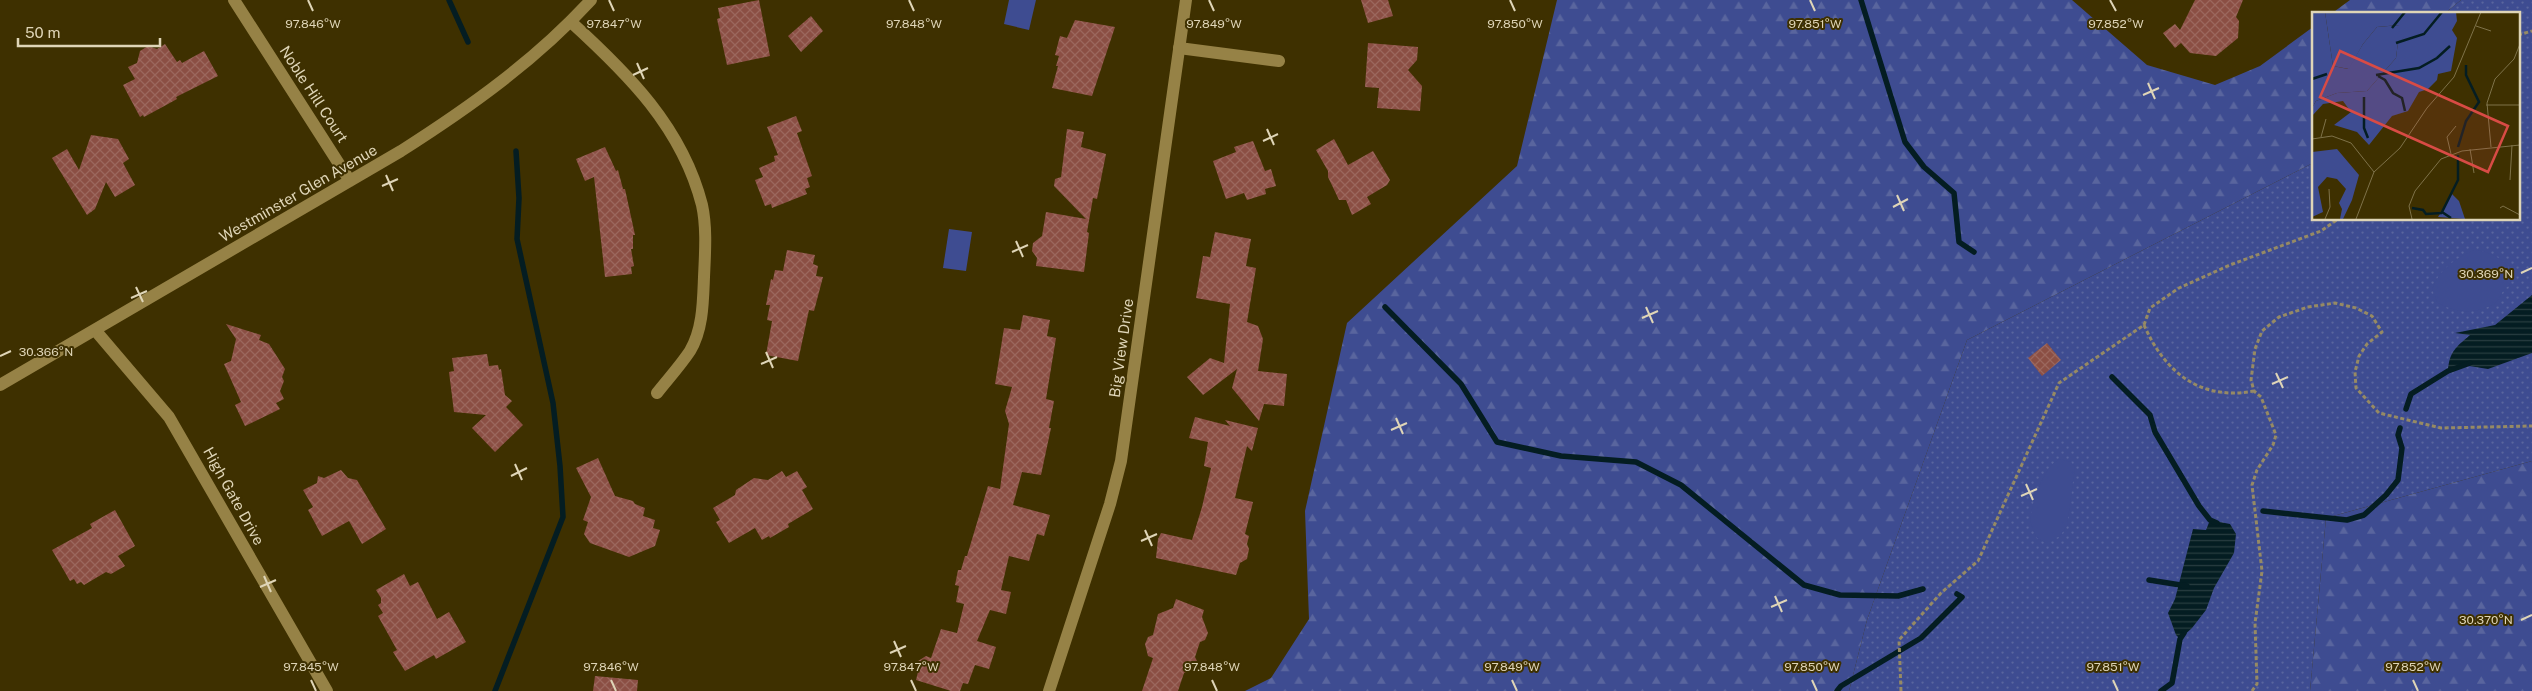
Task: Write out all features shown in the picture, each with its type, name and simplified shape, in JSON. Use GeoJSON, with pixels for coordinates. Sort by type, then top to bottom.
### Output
{"type":"FeatureCollection","features":[{"type":"Feature","properties":{"kind":"street","name":"Noble Hill Court"},"geometry":{"type":"LineString","coordinates":[[234,0],[350,181]]}},
{"type":"Feature","properties":{"kind":"street","name":"Westminster Glen Avenue"},"geometry":{"type":"LineString","coordinates":[[0,385],[401,151],[478,100],[517,70],[571,22],[592,0]]}},
{"type":"Feature","properties":{"kind":"street","name":"Big View Drive"},"geometry":{"type":"LineString","coordinates":[[1049,691],[1110,504],[1121,461],[1186,0]]}},
{"type":"Feature","properties":{"kind":"street"},"geometry":{"type":"LineString","coordinates":[[571,22],[609,56],[650,100],[671,133],[689,169],[702,206],[706,244],[703,314],[690,350],[657,393]]}},
{"type":"Feature","properties":{"kind":"street"},"geometry":{"type":"LineString","coordinates":[[1179,48],[1279,61]]}},
{"type":"Feature","properties":{"kind":"street","name":"High Gate Drive"},"geometry":{"type":"LineString","coordinates":[[95,330],[169,417],[327,691]]}},
{"type":"Feature","properties":{"kind":"path"},"geometry":{"type":"LineString","coordinates":[[1901,691],[1899,640],[1941,593],[1978,561],[2059,383],[2144,325],[2150,308],[2179,288],[2230,264],[2321,231],[2337,220]]}},
{"type":"Feature","properties":{"kind":"path"},"geometry":{"type":"LineString","coordinates":[[2252,691],[2257,684],[2255,623],[2262,571],[2252,485],[2257,470],[2273,445],[2276,435],[2261,398],[2254,391],[2251,380],[2256,349],[2262,331],[2279,317],[2308,307],[2335,303],[2356,308],[2372,316],[2382,332],[2367,344],[2359,356],[2355,372],[2356,388],[2379,413],[2441,428],[2532,426]]}},
{"type":"Feature","properties":{"kind":"path"},"geometry":{"type":"LineString","coordinates":[[2144,325],[2162,359],[2176,373],[2204,390],[2226,394],[2254,391]]}},
{"type":"Feature","properties":{"kind":"green space"},"geometry":{"type":"Polygon","coordinates":[[[1009,0],[1036,0],[1029,30],[1004,24],[1009,0]]]}},
{"type":"Feature","properties":{"kind":"green space"},"geometry":{"type":"Polygon","coordinates":[[[1557,0],[2072,0],[2147,65],[2215,85],[2260,66],[2312,28],[2312,164],[1967,340],[1867,620],[1849,691],[1245,691],[1271,678],[1309,619],[1305,511],[1347,323],[1517,166],[1557,0]]]}},
{"type":"Feature","properties":{"kind":"green space"},"geometry":{"type":"Polygon","coordinates":[[[2350,0],[2461,0],[2446,12],[2334,12],[2350,0]]]}},
{"type":"Feature","properties":{"kind":"green space"},"geometry":{"type":"Polygon","coordinates":[[[2461,0],[2532,0],[2532,461],[2326,518],[2310,691],[1849,691],[1867,620],[1967,340],[2312,164],[2312,220],[2520,220],[2520,12],[2446,12],[2461,0]]]}},
{"type":"Feature","properties":{"kind":"green space"},"geometry":{"type":"Polygon","coordinates":[[[949,229],[972,232],[966,271],[943,268],[949,229]]]}},
{"type":"Feature","properties":{"kind":"green space"},"geometry":{"type":"Polygon","coordinates":[[[2474,250],[2494,256],[2506,265],[2511,277],[2509,286],[2504,289],[2495,303],[2473,311],[2458,310],[2437,302],[2432,289],[2439,276],[2448,265],[2474,250]]]}},
{"type":"Feature","properties":{"kind":"green space"},"geometry":{"type":"Polygon","coordinates":[[[2060,459],[2071,462],[2075,467],[2067,526],[2060,536],[2046,543],[2037,538],[2033,529],[2031,523],[2032,507],[2048,469],[2060,459]]]}},
{"type":"Feature","properties":{"kind":"green space"},"geometry":{"type":"Polygon","coordinates":[[[2532,461],[2532,691],[2310,691],[2326,518],[2532,461]]]}},
{"type":"Feature","properties":{"kind":"shaded area"},"geometry":{"type":"Polygon","coordinates":[[[2532,295],[2532,353],[2488,369],[2463,365],[2448,371],[2454,350],[2470,335],[2455,333],[2495,325],[2532,295]]]}},
{"type":"Feature","properties":{"kind":"shaded area"},"geometry":{"type":"Polygon","coordinates":[[[2210,520],[2230,524],[2236,534],[2234,553],[2214,588],[2206,610],[2192,628],[2180,639],[2176,635],[2168,613],[2175,599],[2193,529],[2206,530],[2210,520]]]}},
{"type":"Feature","properties":{"kind":"building"},"geometry":{"type":"Polygon","coordinates":[[[759,0],[770,56],[727,65],[717,19],[720,18],[718,8],[759,0]]]}},
{"type":"Feature","properties":{"kind":"building"},"geometry":{"type":"Polygon","coordinates":[[[1361,0],[1388,0],[1393,16],[1368,23],[1361,0]]]}},
{"type":"Feature","properties":{"kind":"building"},"geometry":{"type":"Polygon","coordinates":[[[2195,0],[2243,0],[2236,17],[2239,21],[2238,38],[2216,56],[2190,53],[2181,43],[2175,48],[2163,33],[2175,24],[2180,30],[2195,0]]]}},
{"type":"Feature","properties":{"kind":"building"},"geometry":{"type":"Polygon","coordinates":[[[811,16],[823,31],[801,52],[788,36],[811,16]]]}},
{"type":"Feature","properties":{"kind":"building"},"geometry":{"type":"Polygon","coordinates":[[[1075,20],[1115,27],[1092,96],[1052,88],[1058,66],[1056,66],[1059,56],[1055,55],[1060,36],[1067,38],[1075,20]]]}},
{"type":"Feature","properties":{"kind":"building"},"geometry":{"type":"Polygon","coordinates":[[[1368,43],[1418,47],[1417,60],[1408,70],[1422,86],[1420,111],[1377,108],[1379,88],[1365,87],[1368,43]]]}},
{"type":"Feature","properties":{"kind":"building"},"geometry":{"type":"Polygon","coordinates":[[[165,44],[177,62],[180,60],[182,63],[204,51],[218,76],[176,97],[177,99],[144,117],[143,115],[140,117],[123,85],[135,79],[128,67],[137,63],[140,51],[148,46],[157,49],[165,44]]]}},
{"type":"Feature","properties":{"kind":"building"},"geometry":{"type":"Polygon","coordinates":[[[796,116],[802,131],[797,133],[812,176],[807,178],[810,187],[805,189],[807,194],[772,208],[771,204],[765,206],[755,180],[763,177],[759,168],[775,161],[774,156],[778,155],[767,127],[796,116]]]}},
{"type":"Feature","properties":{"kind":"building"},"geometry":{"type":"Polygon","coordinates":[[[1067,129],[1084,132],[1081,147],[1106,154],[1097,199],[1093,198],[1087,232],[1089,233],[1084,272],[1036,266],[1037,258],[1032,251],[1033,243],[1042,236],[1046,212],[1086,219],[1054,186],[1055,179],[1061,177],[1067,129]]]}},
{"type":"Feature","properties":{"kind":"building"},"geometry":{"type":"Polygon","coordinates":[[[91,135],[118,139],[129,159],[123,163],[135,185],[115,197],[106,182],[95,209],[87,215],[52,158],[67,149],[79,170],[91,135]]]}},
{"type":"Feature","properties":{"kind":"building"},"geometry":{"type":"Polygon","coordinates":[[[1334,139],[1348,165],[1373,151],[1390,180],[1387,185],[1367,197],[1371,204],[1352,215],[1346,200],[1339,200],[1328,177],[1328,171],[1316,150],[1334,139]]]}},
{"type":"Feature","properties":{"kind":"building"},"geometry":{"type":"Polygon","coordinates":[[[1253,141],[1265,171],[1271,169],[1276,186],[1265,189],[1266,194],[1247,200],[1244,193],[1226,199],[1213,161],[1236,152],[1234,147],[1253,141]]]}},
{"type":"Feature","properties":{"kind":"building"},"geometry":{"type":"Polygon","coordinates":[[[605,147],[616,171],[618,170],[623,189],[625,189],[635,235],[633,235],[633,249],[631,249],[634,266],[631,267],[632,274],[605,277],[594,177],[585,181],[576,159],[605,147]]]}},
{"type":"Feature","properties":{"kind":"building"},"geometry":{"type":"Polygon","coordinates":[[[1215,232],[1251,239],[1246,266],[1256,268],[1247,322],[1258,326],[1263,339],[1258,371],[1287,374],[1284,406],[1264,404],[1259,421],[1232,388],[1237,369],[1203,395],[1187,377],[1210,358],[1224,363],[1230,304],[1196,298],[1203,256],[1210,257],[1215,232]]]}},
{"type":"Feature","properties":{"kind":"building"},"geometry":{"type":"Polygon","coordinates":[[[787,250],[815,255],[813,264],[818,266],[816,276],[823,277],[814,311],[809,310],[798,361],[766,355],[772,321],[767,320],[770,305],[766,305],[771,279],[773,280],[775,270],[783,271],[787,250]]]}},
{"type":"Feature","properties":{"kind":"building"},"geometry":{"type":"Polygon","coordinates":[[[1023,315],[1050,320],[1047,336],[1056,338],[1046,399],[1054,401],[1049,428],[1051,428],[1041,475],[1022,472],[1013,505],[1050,515],[1044,536],[1037,534],[1029,561],[1009,556],[1001,590],[1011,592],[1006,614],[990,610],[977,641],[996,647],[989,669],[975,665],[968,684],[963,683],[960,691],[951,691],[916,680],[918,672],[915,663],[926,656],[931,658],[941,629],[957,633],[964,604],[956,602],[959,586],[955,585],[958,570],[961,570],[965,556],[967,556],[988,486],[1000,489],[1009,424],[1005,411],[1012,387],[995,384],[1004,328],[1020,330],[1023,315]]]}},
{"type":"Feature","properties":{"kind":"building"},"geometry":{"type":"Polygon","coordinates":[[[226,324],[261,335],[259,340],[269,344],[285,369],[282,377],[284,381],[280,391],[284,399],[276,403],[280,409],[245,426],[235,405],[241,402],[224,364],[231,361],[236,339],[226,324]]]}},
{"type":"Feature","properties":{"kind":"building"},"geometry":{"type":"Polygon","coordinates":[[[2047,343],[2061,360],[2042,376],[2028,358],[2047,343]]]}},
{"type":"Feature","properties":{"kind":"building"},"geometry":{"type":"Polygon","coordinates":[[[487,354],[489,366],[498,365],[499,370],[501,369],[505,395],[512,401],[506,407],[523,425],[495,452],[472,428],[486,415],[454,412],[449,372],[454,371],[452,358],[487,354]]]}},
{"type":"Feature","properties":{"kind":"building"},"geometry":{"type":"Polygon","coordinates":[[[1195,417],[1230,426],[1225,420],[1258,428],[1252,451],[1247,446],[1235,498],[1253,502],[1245,534],[1249,536],[1247,559],[1240,563],[1236,575],[1156,558],[1158,539],[1161,533],[1192,540],[1202,507],[1211,468],[1204,466],[1208,442],[1189,438],[1195,417]]]}},
{"type":"Feature","properties":{"kind":"building"},"geometry":{"type":"Polygon","coordinates":[[[598,458],[615,496],[633,501],[635,504],[645,508],[643,516],[655,520],[653,528],[660,530],[655,546],[629,557],[590,543],[584,534],[588,522],[583,520],[591,497],[576,468],[598,458]]]}},
{"type":"Feature","properties":{"kind":"building"},"geometry":{"type":"Polygon","coordinates":[[[341,470],[348,478],[357,480],[386,529],[362,544],[349,521],[322,536],[308,510],[313,507],[303,490],[317,483],[318,476],[324,478],[341,470]]]}},
{"type":"Feature","properties":{"kind":"building"},"geometry":{"type":"Polygon","coordinates":[[[782,471],[786,477],[797,471],[807,487],[802,490],[813,509],[788,524],[789,527],[770,538],[769,536],[762,540],[755,528],[729,543],[716,522],[720,520],[713,508],[735,495],[736,490],[754,478],[768,480],[782,471]]]}},
{"type":"Feature","properties":{"kind":"building"},"geometry":{"type":"Polygon","coordinates":[[[115,510],[135,546],[118,556],[125,566],[111,574],[106,572],[84,585],[81,582],[77,584],[74,579],[70,581],[52,550],[92,528],[90,524],[115,510]]]}},
{"type":"Feature","properties":{"kind":"building"},"geometry":{"type":"Polygon","coordinates":[[[404,574],[410,586],[418,582],[437,619],[449,612],[466,642],[436,659],[434,655],[405,671],[393,652],[397,650],[378,616],[383,613],[378,605],[381,603],[381,598],[376,590],[404,574]]]}},
{"type":"Feature","properties":{"kind":"building"},"geometry":{"type":"Polygon","coordinates":[[[1176,599],[1204,610],[1202,617],[1208,633],[1205,640],[1200,642],[1195,657],[1197,661],[1194,669],[1184,673],[1178,691],[1142,691],[1153,658],[1148,656],[1145,644],[1148,637],[1153,635],[1158,614],[1173,608],[1176,599]]]}},
{"type":"Feature","properties":{"kind":"building"},"geometry":{"type":"Polygon","coordinates":[[[595,676],[638,680],[637,691],[593,691],[595,676]]]}},
{"type":"Feature","properties":{"kind":"waterway"},"geometry":{"type":"LineString","coordinates":[[449,0],[468,42]]}},
{"type":"Feature","properties":{"kind":"waterway"},"geometry":{"type":"LineString","coordinates":[[1861,0],[1905,142],[1924,167],[1954,193],[1959,242],[1974,252]]}},
{"type":"Feature","properties":{"kind":"waterway"},"geometry":{"type":"LineString","coordinates":[[495,691],[563,517],[553,403],[517,239],[519,198],[516,151]]}},
{"type":"Feature","properties":{"kind":"waterway"},"geometry":{"type":"LineString","coordinates":[[1385,307],[1461,384],[1497,442],[1561,456],[1636,462],[1681,485],[1804,585],[1840,595],[1898,596],[1923,589]]}},
{"type":"Feature","properties":{"kind":"waterway"},"geometry":{"type":"LineString","coordinates":[[2406,409],[2411,394],[2448,371],[2470,363]]}},
{"type":"Feature","properties":{"kind":"waterway"},"geometry":{"type":"LineString","coordinates":[[2112,377],[2150,415],[2155,432],[2199,506],[2210,520],[2217,523]]}},
{"type":"Feature","properties":{"kind":"waterway"},"geometry":{"type":"LineString","coordinates":[[2263,511],[2347,520],[2364,515],[2386,495],[2398,480],[2402,448],[2398,435],[2400,428]]}},
{"type":"Feature","properties":{"kind":"waterway"},"geometry":{"type":"LineString","coordinates":[[2149,580],[2187,586]]}},
{"type":"Feature","properties":{"kind":"waterway"},"geometry":{"type":"LineString","coordinates":[[1837,691],[1841,686],[1921,638],[1962,597],[1957,594]]}},
{"type":"Feature","properties":{"kind":"waterway"},"geometry":{"type":"LineString","coordinates":[[2161,691],[2172,683],[2180,639],[2184,633]]}}]}
